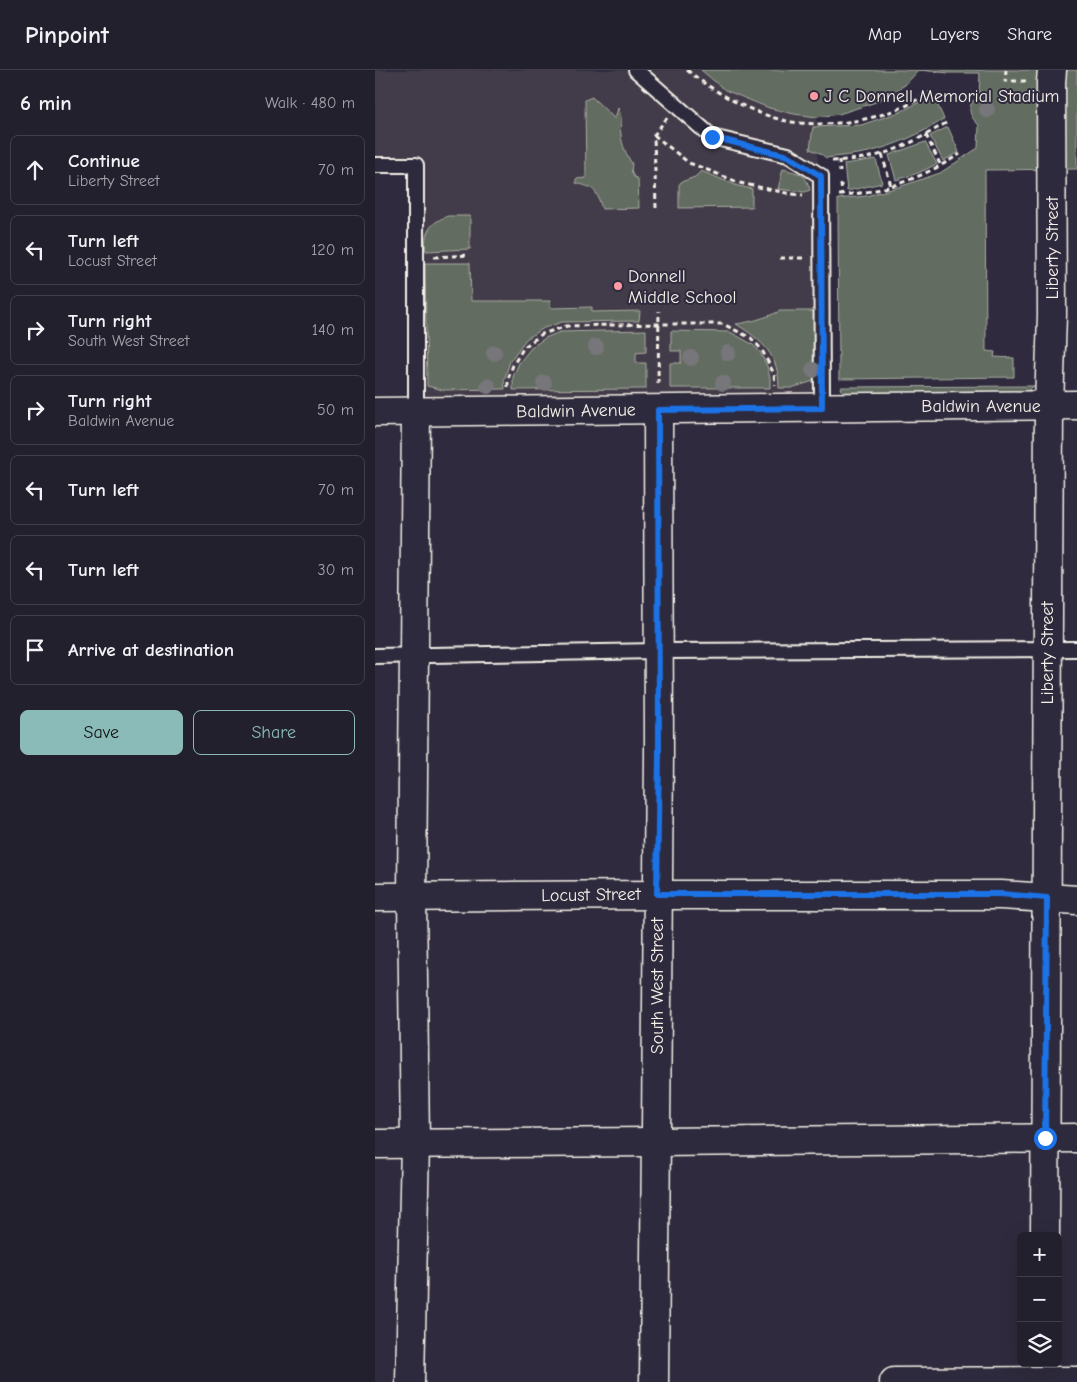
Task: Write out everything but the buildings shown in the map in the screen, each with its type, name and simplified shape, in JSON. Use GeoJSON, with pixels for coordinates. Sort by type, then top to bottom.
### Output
{"type":"FeatureCollection","features":[{"type":"Feature","properties":{"kind":"street","name":"Liberty Street"},"geometry":{"type":"LineString","coordinates":[[1045,1232],[1047,649],[1049,406],[1052,315],[1052,76]]}},
{"type":"Feature","properties":{"kind":"street","name":"Baldwin Avenue"},"geometry":{"type":"LineString","coordinates":[[375,412],[1077,406]]}},
{"type":"Feature","properties":{"kind":"street","name":"South West Street"},"geometry":{"type":"LineString","coordinates":[[654,1382],[659,752],[658,410]]}},
{"type":"Feature","properties":{"kind":"street"},"geometry":{"type":"LineString","coordinates":[[410,1382],[415,1143],[412,897],[416,412]]}},
{"type":"Feature","properties":{"kind":"street","name":"Locust Street"},"geometry":{"type":"LineString","coordinates":[[375,897],[657,894],[1001,894],[1077,900]]}},
{"type":"Feature","properties":{"kind":"street"},"geometry":{"type":"LineString","coordinates":[[375,1144],[1077,1138]]}},
{"type":"Feature","properties":{"kind":"street"},"geometry":{"type":"LineString","coordinates":[[1045,1367],[1045,1381]]}},
{"type":"Feature","properties":{"kind":"street"},"geometry":{"type":"LineString","coordinates":[[894,1382],[1077,1381]]}},
{"type":"Feature","properties":{"kind":"lane"},"geometry":{"type":"LineString","coordinates":[[636,70],[712,137],[788,156],[821,176],[822,408]]}},
{"type":"Feature","properties":{"kind":"lane"},"geometry":{"type":"LineString","coordinates":[[375,165],[416,165],[416,412]]}},
{"type":"Feature","properties":{"kind":"lane"},"geometry":{"type":"LineString","coordinates":[[375,656],[658,651],[1077,649]]}},
{"type":"Feature","properties":{"kind":"path"},"geometry":{"type":"LineString","coordinates":[[687,70],[735,101],[761,113],[792,122],[818,123],[861,120],[899,109],[931,92]]}},
{"type":"Feature","properties":{"kind":"path"},"geometry":{"type":"LineString","coordinates":[[1006,70],[1005,81],[1052,76]]}},
{"type":"Feature","properties":{"kind":"path"},"geometry":{"type":"LineString","coordinates":[[655,208],[654,135],[677,106]]}},
{"type":"Feature","properties":{"kind":"path"},"geometry":{"type":"LineString","coordinates":[[821,176],[827,161],[882,154],[926,135],[946,123]]}},
{"type":"Feature","properties":{"kind":"path"},"geometry":{"type":"LineString","coordinates":[[926,135],[941,166]]}},
{"type":"Feature","properties":{"kind":"path"},"geometry":{"type":"LineString","coordinates":[[882,154],[891,186]]}},
{"type":"Feature","properties":{"kind":"path"},"geometry":{"type":"LineString","coordinates":[[416,258],[470,255]]}},
{"type":"Feature","properties":{"kind":"path"},"geometry":{"type":"LineString","coordinates":[[780,258],[821,258]]}},
{"type":"Feature","properties":{"kind":"path"},"geometry":{"type":"LineString","coordinates":[[658,410],[659,311]]}},
{"type":"Feature","properties":{"kind":"path"},"geometry":{"type":"LineString","coordinates":[[508,395],[508,378],[513,365],[525,347],[542,334],[567,326],[659,324],[723,324],[751,338],[762,350],[775,374],[776,393]]}},
{"type":"Feature","properties":{"kind":"shaded area","name":"Donnell Middle School"},"geometry":{"type":"Polygon","coordinates":[[[375,70],[701,70],[725,90],[769,108],[817,117],[822,408],[416,412],[416,165],[375,165],[375,70]]]}},
{"type":"Feature","properties":{"kind":"shaded area","name":"J C Donnell Memorial Stadium"},"geometry":{"type":"Polygon","coordinates":[[[701,70],[919,70],[905,85],[876,102],[839,114],[817,117],[769,108],[725,90],[701,70]]]}},
{"type":"Feature","properties":{"kind":"shaded area"},"geometry":{"type":"Polygon","coordinates":[[[919,70],[1077,70],[1077,169],[985,170],[986,351],[995,352],[994,357],[1014,358],[1014,377],[839,379],[838,199],[866,196],[940,173],[978,148],[979,125],[972,117],[970,110],[972,102],[979,95],[980,73],[949,73],[919,70]]]}},
{"type":"Feature","properties":{"kind":"shaded area"},"geometry":{"type":"Polygon","coordinates":[[[933,95],[944,119],[908,138],[889,146],[853,155],[826,158],[810,149],[813,127],[861,125],[900,112],[933,95]]]}},
{"type":"Feature","properties":{"kind":"shaded area"},"geometry":{"type":"Polygon","coordinates":[[[592,97],[615,119],[618,108],[620,112],[622,143],[632,164],[632,174],[638,179],[639,208],[602,209],[598,198],[591,188],[576,183],[576,179],[586,178],[585,100],[592,97]]]}},
{"type":"Feature","properties":{"kind":"shaded area"},"geometry":{"type":"Polygon","coordinates":[[[948,127],[959,152],[943,161],[930,136],[948,127]]]}},
{"type":"Feature","properties":{"kind":"shaded area"},"geometry":{"type":"Polygon","coordinates":[[[925,142],[937,164],[896,180],[889,155],[925,142]]]}},
{"type":"Feature","properties":{"kind":"shaded area"},"geometry":{"type":"Polygon","coordinates":[[[876,159],[882,183],[847,191],[844,164],[876,159]]]}},
{"type":"Feature","properties":{"kind":"shaded area"},"geometry":{"type":"Polygon","coordinates":[[[783,169],[798,173],[804,177],[810,190],[805,192],[778,189],[783,169]]]}},
{"type":"Feature","properties":{"kind":"shaded area"},"geometry":{"type":"Polygon","coordinates":[[[701,171],[738,186],[752,189],[752,207],[679,208],[679,185],[681,182],[695,177],[701,171]]]}},
{"type":"Feature","properties":{"kind":"shaded area"},"geometry":{"type":"Polygon","coordinates":[[[448,216],[470,216],[470,249],[426,251],[425,244],[429,229],[437,221],[448,216]]]}},
{"type":"Feature","properties":{"kind":"shaded area"},"geometry":{"type":"Polygon","coordinates":[[[425,263],[470,263],[471,301],[550,301],[550,308],[592,307],[592,312],[640,311],[639,321],[562,322],[544,328],[526,339],[510,361],[504,381],[505,389],[443,390],[427,386],[425,263]]]}},
{"type":"Feature","properties":{"kind":"shaded area"},"geometry":{"type":"Polygon","coordinates":[[[780,311],[812,311],[815,313],[817,380],[791,388],[779,388],[776,366],[772,357],[754,336],[736,324],[769,316],[780,311]]]}},
{"type":"Feature","properties":{"kind":"shaded area"},"geometry":{"type":"Polygon","coordinates":[[[646,330],[646,352],[636,353],[636,363],[646,363],[646,389],[513,390],[513,377],[519,363],[531,348],[545,338],[560,332],[646,330]]]}},
{"type":"Feature","properties":{"kind":"shaded area"},"geometry":{"type":"Polygon","coordinates":[[[671,331],[730,332],[752,344],[760,352],[767,366],[770,388],[670,388],[670,363],[681,363],[681,351],[671,351],[671,331]]]}},
{"type":"Feature","properties":{"kind":"shaded area"},"geometry":{"type":"Polygon","coordinates":[[[1034,386],[1025,393],[850,395],[842,391],[841,387],[1034,386]]]}},
{"type":"Feature","properties":{"kind":"place","name":"J C Donnell Memorial Stadium"},"geometry":{"type":"Point","coordinates":[814,96]}},
{"type":"Feature","properties":{"kind":"place","name":"Donnell Middle School"},"geometry":{"type":"Point","coordinates":[618,286]}},
{"type":"Feature","properties":{"kind":"route"},"geometry":{"type":"LineString","coordinates":[[712,137],[788,156],[821,176],[822,408],[658,410],[659,752],[657,894],[1001,894],[1047,898],[1045,1138]]}}]}
